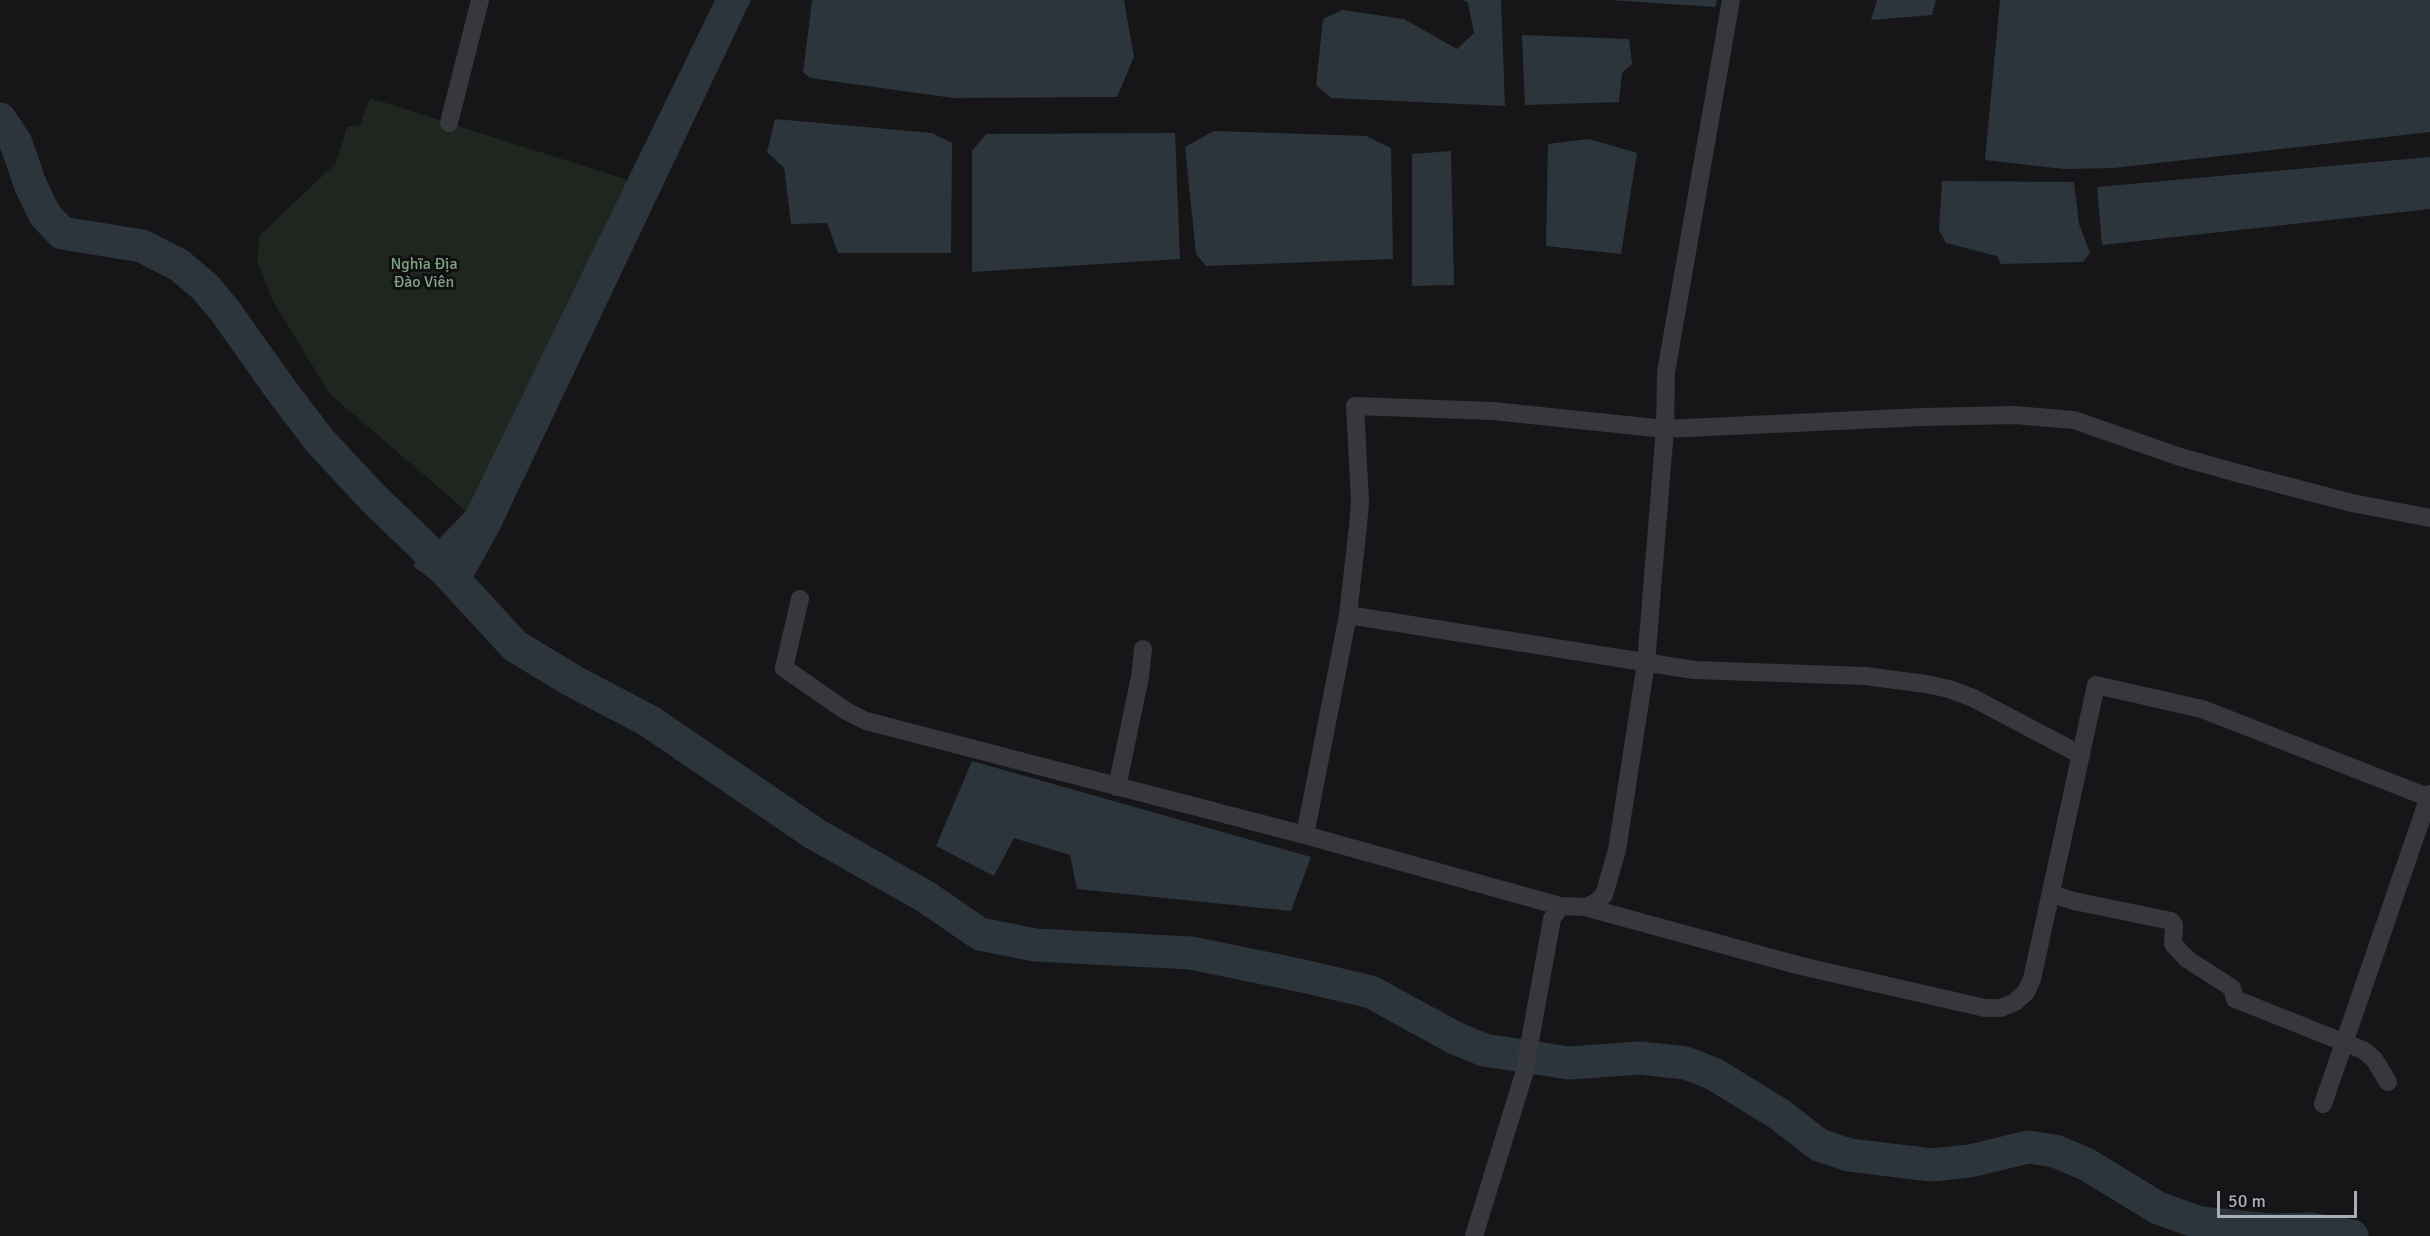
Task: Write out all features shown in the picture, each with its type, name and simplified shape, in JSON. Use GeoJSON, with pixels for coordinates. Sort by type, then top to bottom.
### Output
{"type":"FeatureCollection","features":[{"type":"Feature","properties":{"kind":"street"},"geometry":{"type":"LineString","coordinates":[[449,123],[480,0]]}},
{"type":"Feature","properties":{"kind":"street"},"geometry":{"type":"LineString","coordinates":[[1586,906],[1595,903],[1604,895],[1611,872],[1646,663],[1665,429],[1666,372],[1731,0]]}},
{"type":"Feature","properties":{"kind":"street"},"geometry":{"type":"LineString","coordinates":[[1305,835],[1348,615],[1360,501],[1355,406],[1494,411],[1665,429],[1968,416],[2014,415],[2074,420],[2180,457],[2241,474],[2352,503],[2430,518]]}},
{"type":"Feature","properties":{"kind":"street"},"geometry":{"type":"LineString","coordinates":[[800,598],[784,668],[846,711],[866,721],[1305,835],[1560,906],[1586,906],[1801,966],[1985,1008],[2001,1008],[2015,1002],[2026,992],[2032,979],[2096,685],[2202,709],[2430,796],[2323,1104]]}},
{"type":"Feature","properties":{"kind":"street"},"geometry":{"type":"LineString","coordinates":[[1348,615],[1646,663],[1716,672],[1865,676],[1949,689],[1973,698],[2081,755]]}},
{"type":"Feature","properties":{"kind":"street"},"geometry":{"type":"LineString","coordinates":[[1117,787],[1140,677],[1143,649]]}},
{"type":"Feature","properties":{"kind":"street"},"geometry":{"type":"LineString","coordinates":[[2050,894],[2171,921],[2174,925],[2174,944],[2187,959],[2232,987],[2235,999],[2363,1050],[2374,1059],[2388,1082]]}},
{"type":"Feature","properties":{"kind":"street"},"geometry":{"type":"LineString","coordinates":[[1474,1236],[1524,1074],[1552,919],[1560,906]]}},
{"type":"Feature","properties":{"kind":"green space","name":"Nghĩa Địa Đào Viên"},"geometry":{"type":"Polygon","coordinates":[[[370,98],[628,180],[466,511],[330,394],[272,300],[257,260],[260,235],[336,163],[347,127],[360,125],[370,98]]]}},
{"type":"Feature","properties":{"kind":"shaded area"},"geometry":{"type":"Polygon","coordinates":[[[715,0],[751,0],[498,533],[460,601],[413,566],[466,511],[715,0]]]}},
{"type":"Feature","properties":{"kind":"shaded area"},"geometry":{"type":"Polygon","coordinates":[[[812,0],[1124,0],[1134,57],[1117,97],[953,98],[810,78],[803,72],[812,0]]]}},
{"type":"Feature","properties":{"kind":"shaded area"},"geometry":{"type":"Polygon","coordinates":[[[1463,0],[1501,0],[1505,106],[1331,98],[1316,85],[1323,19],[1342,10],[1404,19],[1457,49],[1474,33],[1468,3],[1463,0]]]}},
{"type":"Feature","properties":{"kind":"shaded area"},"geometry":{"type":"Polygon","coordinates":[[[1609,0],[1717,0],[1715,7],[1609,0]]]}},
{"type":"Feature","properties":{"kind":"shaded area"},"geometry":{"type":"Polygon","coordinates":[[[1877,0],[1936,0],[1932,15],[1871,20],[1877,0]]]}},
{"type":"Feature","properties":{"kind":"shaded area"},"geometry":{"type":"Polygon","coordinates":[[[2000,0],[2430,0],[2430,132],[2114,168],[2064,169],[1985,160],[2000,0]]]}},
{"type":"Feature","properties":{"kind":"shaded area"},"geometry":{"type":"Polygon","coordinates":[[[1522,35],[1629,39],[1632,64],[1622,73],[1619,102],[1525,105],[1522,35]]]}},
{"type":"Feature","properties":{"kind":"shaded area"},"geometry":{"type":"Polygon","coordinates":[[[775,119],[932,133],[952,143],[951,253],[838,253],[827,223],[791,224],[784,168],[767,152],[775,119]]]}},
{"type":"Feature","properties":{"kind":"shaded area"},"geometry":{"type":"Polygon","coordinates":[[[1214,131],[1366,136],[1391,148],[1393,259],[1206,266],[1196,254],[1185,147],[1214,131]]]}},
{"type":"Feature","properties":{"kind":"shaded area"},"geometry":{"type":"Polygon","coordinates":[[[1175,133],[1180,259],[972,272],[972,151],[986,134],[1175,133]]]}},
{"type":"Feature","properties":{"kind":"shaded area"},"geometry":{"type":"Polygon","coordinates":[[[1589,139],[1637,153],[1621,254],[1546,246],[1548,144],[1589,139]]]}},
{"type":"Feature","properties":{"kind":"shaded area"},"geometry":{"type":"Polygon","coordinates":[[[1451,151],[1454,285],[1412,286],[1412,154],[1451,151]]]}},
{"type":"Feature","properties":{"kind":"shaded area"},"geometry":{"type":"Polygon","coordinates":[[[2430,157],[2430,209],[2102,245],[2097,187],[2430,157]]]}},
{"type":"Feature","properties":{"kind":"shaded area"},"geometry":{"type":"Polygon","coordinates":[[[1942,181],[2074,182],[2079,224],[2090,253],[2083,262],[2001,264],[1997,256],[1946,243],[1939,230],[1942,181]]]}},
{"type":"Feature","properties":{"kind":"shaded area"},"geometry":{"type":"Polygon","coordinates":[[[972,761],[1311,857],[1291,911],[1077,889],[1070,855],[1014,838],[994,876],[936,846],[972,761]]]}},
{"type":"Feature","properties":{"kind":"waterway"},"geometry":{"type":"LineString","coordinates":[[0,119],[16,143],[30,184],[45,215],[62,233],[142,246],[179,265],[205,287],[320,441],[373,498],[423,546],[515,646],[573,681],[649,721],[815,834],[926,897],[980,934],[1035,945],[1191,953],[1303,976],[1371,992],[1455,1038],[1484,1050],[1569,1063],[1640,1058],[1686,1063],[1714,1074],[1779,1114],[1819,1145],[1849,1155],[1932,1165],[1970,1161],[2028,1147],[2055,1151],[2086,1164],[2158,1208],[2200,1223],[2270,1230],[2311,1229],[2352,1236]]}}]}
